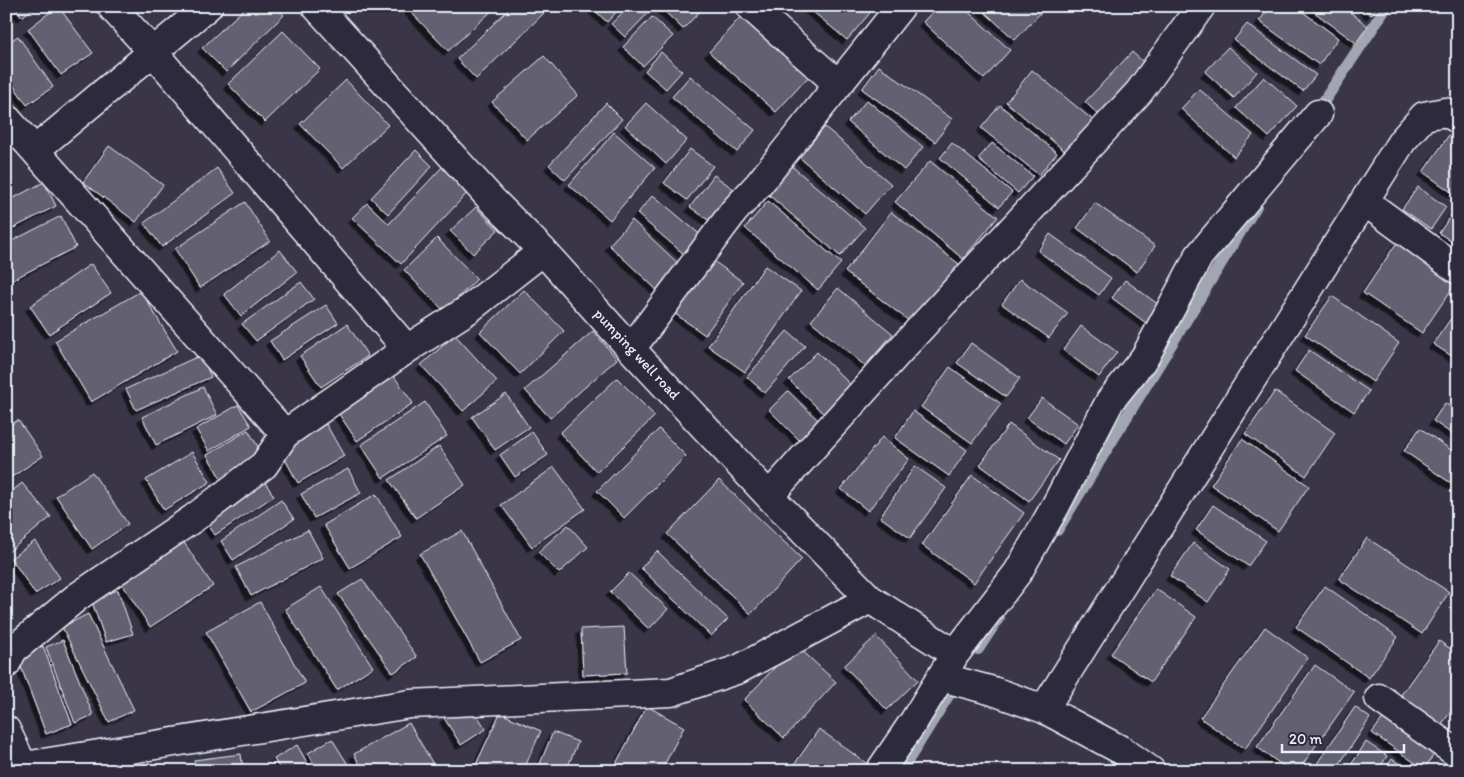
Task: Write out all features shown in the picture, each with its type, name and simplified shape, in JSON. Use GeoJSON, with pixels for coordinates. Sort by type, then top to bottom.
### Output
{"type":"FeatureCollection","features":[{"type":"Feature","properties":{"kind":"street"},"geometry":{"type":"LineString","coordinates":[[111,6],[154,52],[407,349]]}},
{"type":"Feature","properties":{"kind":"street"},"geometry":{"type":"LineString","coordinates":[[35,150],[208,6]]}},
{"type":"Feature","properties":{"kind":"street","name":"pumping well road"},"geometry":{"type":"LineString","coordinates":[[316,6],[492,200],[543,251],[631,349],[770,496],[870,599],[948,670]]}},
{"type":"Feature","properties":{"kind":"street"},"geometry":{"type":"LineString","coordinates":[[750,6],[838,84]]}},
{"type":"Feature","properties":{"kind":"street"},"geometry":{"type":"LineString","coordinates":[[631,349],[734,211],[759,184],[901,6]]}},
{"type":"Feature","properties":{"kind":"street"},"geometry":{"type":"LineString","coordinates":[[770,496],[904,346],[1139,92],[1201,6]]}},
{"type":"Feature","properties":{"kind":"street"},"geometry":{"type":"LineString","coordinates":[[1044,709],[1402,142],[1424,116],[1445,112],[1458,119]]}},
{"type":"Feature","properties":{"kind":"street"},"geometry":{"type":"LineString","coordinates":[[880,771],[948,670],[1018,572],[1056,506],[1110,401],[1145,357],[1200,256],[1318,114]]}},
{"type":"Feature","properties":{"kind":"street"},"geometry":{"type":"LineString","coordinates":[[9,129],[35,150],[285,434]]}},
{"type":"Feature","properties":{"kind":"street"},"geometry":{"type":"LineString","coordinates":[[1364,201],[1458,270]]}},
{"type":"Feature","properties":{"kind":"street"},"geometry":{"type":"LineString","coordinates":[[6,664],[13,650],[77,597],[194,518],[264,465],[285,434],[407,349],[469,309],[543,251]]}},
{"type":"Feature","properties":{"kind":"street"},"geometry":{"type":"LineString","coordinates":[[6,730],[15,768],[410,704],[671,692],[739,669],[870,599]]}},
{"type":"Feature","properties":{"kind":"street"},"geometry":{"type":"LineString","coordinates":[[948,670],[993,691],[1044,709],[1123,752],[1151,771]]}},
{"type":"Feature","properties":{"kind":"street"},"geometry":{"type":"LineString","coordinates":[[1379,698],[1458,754]]}},
{"type":"Feature","properties":{"kind":"building"},"geometry":{"type":"Polygon","coordinates":[[[14,6],[36,6],[22,17],[14,6]]]}},
{"type":"Feature","properties":{"kind":"building"},"geometry":{"type":"Polygon","coordinates":[[[58,6],[93,53],[61,75],[28,29],[58,6]]]}},
{"type":"Feature","properties":{"kind":"building"},"geometry":{"type":"Polygon","coordinates":[[[247,6],[275,6],[284,15],[226,72],[202,48],[247,6]]]}},
{"type":"Feature","properties":{"kind":"building"},"geometry":{"type":"Polygon","coordinates":[[[411,6],[497,6],[448,51],[408,9],[411,6]]]}},
{"type":"Feature","properties":{"kind":"building"},"geometry":{"type":"Polygon","coordinates":[[[512,6],[537,6],[544,13],[476,79],[457,59],[512,6]]]}},
{"type":"Feature","properties":{"kind":"building"},"geometry":{"type":"Polygon","coordinates":[[[590,6],[622,6],[607,22],[590,6]]]}},
{"type":"Feature","properties":{"kind":"building"},"geometry":{"type":"Polygon","coordinates":[[[629,6],[655,6],[625,37],[611,24],[629,6]]]}},
{"type":"Feature","properties":{"kind":"building"},"geometry":{"type":"Polygon","coordinates":[[[664,6],[705,6],[683,29],[662,9],[664,6]]]}},
{"type":"Feature","properties":{"kind":"building"},"geometry":{"type":"Polygon","coordinates":[[[806,6],[874,6],[875,7],[847,40],[806,6]]]}},
{"type":"Feature","properties":{"kind":"building"},"geometry":{"type":"Polygon","coordinates":[[[938,6],[962,6],[1010,50],[984,79],[923,22],[938,6]]]}},
{"type":"Feature","properties":{"kind":"building"},"geometry":{"type":"Polygon","coordinates":[[[978,6],[1046,6],[1046,7],[1015,40],[978,6]]]}},
{"type":"Feature","properties":{"kind":"building"},"geometry":{"type":"Polygon","coordinates":[[[1271,6],[1295,6],[1338,38],[1319,65],[1259,21],[1271,6]]]}},
{"type":"Feature","properties":{"kind":"building"},"geometry":{"type":"Polygon","coordinates":[[[1306,6],[1342,6],[1368,26],[1356,43],[1306,6]]]}},
{"type":"Feature","properties":{"kind":"building"},"geometry":{"type":"Polygon","coordinates":[[[1360,6],[1378,6],[1371,15],[1360,6]]]}},
{"type":"Feature","properties":{"kind":"building"},"geometry":{"type":"Polygon","coordinates":[[[743,14],[811,74],[776,112],[709,52],[743,14]]]}},
{"type":"Feature","properties":{"kind":"building"},"geometry":{"type":"Polygon","coordinates":[[[652,17],[673,36],[643,66],[623,47],[652,17]]]}},
{"type":"Feature","properties":{"kind":"building"},"geometry":{"type":"Polygon","coordinates":[[[1247,24],[1316,75],[1303,91],[1234,40],[1247,24]]]}},
{"type":"Feature","properties":{"kind":"building"},"geometry":{"type":"Polygon","coordinates":[[[283,31],[320,69],[265,122],[228,84],[283,31]]]}},
{"type":"Feature","properties":{"kind":"building"},"geometry":{"type":"Polygon","coordinates":[[[18,36],[53,87],[27,105],[6,75],[6,44],[18,36]]]}},
{"type":"Feature","properties":{"kind":"building"},"geometry":{"type":"Polygon","coordinates":[[[1228,47],[1257,72],[1234,98],[1205,72],[1228,47]]]}},
{"type":"Feature","properties":{"kind":"building"},"geometry":{"type":"Polygon","coordinates":[[[661,52],[682,71],[666,89],[645,71],[661,52]]]}},
{"type":"Feature","properties":{"kind":"building"},"geometry":{"type":"Polygon","coordinates":[[[1132,52],[1151,69],[1104,120],[1085,102],[1132,52]]]}},
{"type":"Feature","properties":{"kind":"building"},"geometry":{"type":"Polygon","coordinates":[[[544,56],[578,95],[527,140],[492,102],[544,56]]]}},
{"type":"Feature","properties":{"kind":"building"},"geometry":{"type":"Polygon","coordinates":[[[879,66],[952,119],[935,142],[862,89],[879,66]]]}},
{"type":"Feature","properties":{"kind":"building"},"geometry":{"type":"Polygon","coordinates":[[[1032,70],[1094,121],[1067,153],[1006,102],[1032,70]]]}},
{"type":"Feature","properties":{"kind":"building"},"geometry":{"type":"Polygon","coordinates":[[[690,76],[755,130],[737,152],[672,97],[690,76]]]}},
{"type":"Feature","properties":{"kind":"building"},"geometry":{"type":"Polygon","coordinates":[[[1264,77],[1297,106],[1269,137],[1236,108],[1264,77]]]}},
{"type":"Feature","properties":{"kind":"building"},"geometry":{"type":"Polygon","coordinates":[[[346,80],[388,125],[343,168],[300,124],[346,80]]]}},
{"type":"Feature","properties":{"kind":"building"},"geometry":{"type":"Polygon","coordinates":[[[1199,89],[1253,135],[1234,157],[1181,109],[1199,89]]]}},
{"type":"Feature","properties":{"kind":"building"},"geometry":{"type":"Polygon","coordinates":[[[867,100],[923,147],[904,170],[848,122],[867,100]]]}},
{"type":"Feature","properties":{"kind":"building"},"geometry":{"type":"Polygon","coordinates":[[[606,103],[622,119],[565,180],[549,165],[606,103]]]}},
{"type":"Feature","properties":{"kind":"building"},"geometry":{"type":"Polygon","coordinates":[[[646,103],[687,140],[666,164],[625,126],[646,103]]]}},
{"type":"Feature","properties":{"kind":"building"},"geometry":{"type":"Polygon","coordinates":[[[1000,105],[1057,153],[1039,175],[981,128],[1000,105]]]}},
{"type":"Feature","properties":{"kind":"building"},"geometry":{"type":"Polygon","coordinates":[[[825,127],[891,184],[865,214],[799,157],[825,127]]]}},
{"type":"Feature","properties":{"kind":"building"},"geometry":{"type":"Polygon","coordinates":[[[614,132],[655,168],[610,220],[569,185],[614,132]]]}},
{"type":"Feature","properties":{"kind":"building"},"geometry":{"type":"Polygon","coordinates":[[[1449,135],[1458,141],[1457,196],[1423,172],[1449,135]]]}},
{"type":"Feature","properties":{"kind":"building"},"geometry":{"type":"Polygon","coordinates":[[[952,143],[1012,192],[999,207],[940,158],[952,143]]]}},
{"type":"Feature","properties":{"kind":"building"},"geometry":{"type":"Polygon","coordinates":[[[992,143],[1033,176],[1018,193],[978,159],[992,143]]]}},
{"type":"Feature","properties":{"kind":"building"},"geometry":{"type":"Polygon","coordinates":[[[109,146],[163,185],[136,222],[83,182],[109,146]]]}},
{"type":"Feature","properties":{"kind":"building"},"geometry":{"type":"Polygon","coordinates":[[[690,149],[713,166],[687,200],[664,183],[690,149]]]}},
{"type":"Feature","properties":{"kind":"building"},"geometry":{"type":"Polygon","coordinates":[[[416,150],[432,166],[388,214],[371,198],[416,150]]]}},
{"type":"Feature","properties":{"kind":"building"},"geometry":{"type":"Polygon","coordinates":[[[930,161],[998,217],[963,259],[895,202],[930,161]]]}},
{"type":"Feature","properties":{"kind":"building"},"geometry":{"type":"Polygon","coordinates":[[[788,163],[865,228],[840,256],[764,191],[788,163]]]}},
{"type":"Feature","properties":{"kind":"building"},"geometry":{"type":"Polygon","coordinates":[[[444,165],[470,190],[401,264],[352,218],[367,203],[389,224],[444,165]]]}},
{"type":"Feature","properties":{"kind":"building"},"geometry":{"type":"Polygon","coordinates":[[[217,168],[235,193],[162,247],[144,223],[217,168]]]}},
{"type":"Feature","properties":{"kind":"building"},"geometry":{"type":"Polygon","coordinates":[[[714,175],[735,190],[711,222],[690,207],[714,175]]]}},
{"type":"Feature","properties":{"kind":"building"},"geometry":{"type":"Polygon","coordinates":[[[44,182],[56,206],[6,232],[6,202],[44,182]]]}},
{"type":"Feature","properties":{"kind":"building"},"geometry":{"type":"Polygon","coordinates":[[[1418,187],[1446,207],[1431,229],[1402,209],[1418,187]]]}},
{"type":"Feature","properties":{"kind":"building"},"geometry":{"type":"Polygon","coordinates":[[[653,195],[703,237],[686,256],[637,214],[653,195]]]}},
{"type":"Feature","properties":{"kind":"building"},"geometry":{"type":"Polygon","coordinates":[[[768,201],[841,263],[818,290],[745,228],[768,201]]]}},
{"type":"Feature","properties":{"kind":"building"},"geometry":{"type":"Polygon","coordinates":[[[245,202],[270,241],[200,288],[175,249],[245,202]]]}},
{"type":"Feature","properties":{"kind":"building"},"geometry":{"type":"Polygon","coordinates":[[[1095,203],[1155,246],[1137,272],[1077,228],[1095,203]]]}},
{"type":"Feature","properties":{"kind":"building"},"geometry":{"type":"Polygon","coordinates":[[[1458,205],[1458,246],[1439,233],[1458,205]]]}},
{"type":"Feature","properties":{"kind":"building"},"geometry":{"type":"Polygon","coordinates":[[[476,207],[498,230],[473,254],[450,231],[476,207]]]}},
{"type":"Feature","properties":{"kind":"building"},"geometry":{"type":"Polygon","coordinates":[[[891,212],[959,264],[913,324],[845,272],[891,212]]]}},
{"type":"Feature","properties":{"kind":"building"},"geometry":{"type":"Polygon","coordinates":[[[61,216],[76,247],[6,283],[6,244],[61,216]]]}},
{"type":"Feature","properties":{"kind":"building"},"geometry":{"type":"Polygon","coordinates":[[[632,220],[681,266],[658,291],[609,245],[632,220]]]}},
{"type":"Feature","properties":{"kind":"building"},"geometry":{"type":"Polygon","coordinates":[[[1050,234],[1111,278],[1099,295],[1038,251],[1050,234]]]}},
{"type":"Feature","properties":{"kind":"building"},"geometry":{"type":"Polygon","coordinates":[[[437,238],[477,279],[444,311],[404,270],[437,238]]]}},
{"type":"Feature","properties":{"kind":"building"},"geometry":{"type":"Polygon","coordinates":[[[1398,241],[1458,280],[1422,333],[1363,293],[1398,241]]]}},
{"type":"Feature","properties":{"kind":"building"},"geometry":{"type":"Polygon","coordinates":[[[280,250],[297,272],[241,316],[224,294],[280,250]]]}},
{"type":"Feature","properties":{"kind":"building"},"geometry":{"type":"Polygon","coordinates":[[[712,260],[743,282],[705,335],[674,313],[712,260]]]}},
{"type":"Feature","properties":{"kind":"building"},"geometry":{"type":"Polygon","coordinates":[[[91,264],[111,293],[49,334],[30,306],[91,264]]]}},
{"type":"Feature","properties":{"kind":"building"},"geometry":{"type":"Polygon","coordinates":[[[765,266],[801,291],[745,372],[708,346],[765,266]]]}},
{"type":"Feature","properties":{"kind":"building"},"geometry":{"type":"Polygon","coordinates":[[[1020,279],[1068,313],[1049,338],[1002,304],[1020,279]]]}},
{"type":"Feature","properties":{"kind":"building"},"geometry":{"type":"Polygon","coordinates":[[[1125,280],[1159,305],[1146,323],[1112,298],[1125,280]]]}},
{"type":"Feature","properties":{"kind":"building"},"geometry":{"type":"Polygon","coordinates":[[[301,282],[314,299],[256,341],[242,324],[301,282]]]}},
{"type":"Feature","properties":{"kind":"building"},"geometry":{"type":"Polygon","coordinates":[[[838,288],[893,334],[865,366],[811,321],[838,288]]]}},
{"type":"Feature","properties":{"kind":"building"},"geometry":{"type":"Polygon","coordinates":[[[524,290],[564,331],[520,374],[480,332],[524,290]]]}},
{"type":"Feature","properties":{"kind":"building"},"geometry":{"type":"Polygon","coordinates":[[[141,291],[177,351],[91,402],[55,341],[141,291]]]}},
{"type":"Feature","properties":{"kind":"building"},"geometry":{"type":"Polygon","coordinates":[[[1332,296],[1399,343],[1373,382],[1305,335],[1332,296]]]}},
{"type":"Feature","properties":{"kind":"building"},"geometry":{"type":"Polygon","coordinates":[[[326,305],[338,323],[282,360],[270,341],[326,305]]]}},
{"type":"Feature","properties":{"kind":"building"},"geometry":{"type":"Polygon","coordinates":[[[1458,308],[1458,360],[1433,344],[1458,308]]]}},
{"type":"Feature","properties":{"kind":"building"},"geometry":{"type":"Polygon","coordinates":[[[347,324],[368,356],[321,387],[300,356],[347,324]]]}},
{"type":"Feature","properties":{"kind":"building"},"geometry":{"type":"Polygon","coordinates":[[[1081,326],[1117,352],[1099,377],[1063,350],[1081,326]]]}},
{"type":"Feature","properties":{"kind":"building"},"geometry":{"type":"Polygon","coordinates":[[[593,331],[617,359],[550,418],[525,390],[593,331]]]}},
{"type":"Feature","properties":{"kind":"building"},"geometry":{"type":"Polygon","coordinates":[[[787,331],[805,346],[765,393],[747,377],[787,331]]]}},
{"type":"Feature","properties":{"kind":"building"},"geometry":{"type":"Polygon","coordinates":[[[455,335],[497,381],[463,411],[421,365],[455,335]]]}},
{"type":"Feature","properties":{"kind":"building"},"geometry":{"type":"Polygon","coordinates":[[[971,343],[1020,378],[1006,397],[957,363],[971,343]]]}},
{"type":"Feature","properties":{"kind":"building"},"geometry":{"type":"Polygon","coordinates":[[[1309,350],[1369,391],[1354,412],[1295,371],[1309,350]]]}},
{"type":"Feature","properties":{"kind":"building"},"geometry":{"type":"Polygon","coordinates":[[[817,352],[853,387],[826,416],[789,380],[817,352]]]}},
{"type":"Feature","properties":{"kind":"building"},"geometry":{"type":"Polygon","coordinates":[[[201,355],[211,377],[136,410],[126,389],[201,355]]]}},
{"type":"Feature","properties":{"kind":"building"},"geometry":{"type":"Polygon","coordinates":[[[950,367],[1001,404],[972,443],[921,407],[950,367]]]}},
{"type":"Feature","properties":{"kind":"building"},"geometry":{"type":"Polygon","coordinates":[[[388,368],[413,403],[357,441],[333,405],[388,368]]]}},
{"type":"Feature","properties":{"kind":"building"},"geometry":{"type":"Polygon","coordinates":[[[617,378],[655,416],[597,472],[560,433],[617,378]]]}},
{"type":"Feature","properties":{"kind":"building"},"geometry":{"type":"Polygon","coordinates":[[[203,387],[217,415],[156,445],[142,417],[203,387]]]}},
{"type":"Feature","properties":{"kind":"building"},"geometry":{"type":"Polygon","coordinates":[[[788,391],[821,423],[802,443],[769,410],[788,391]]]}},
{"type":"Feature","properties":{"kind":"building"},"geometry":{"type":"Polygon","coordinates":[[[1275,391],[1335,433],[1306,476],[1245,434],[1275,391]]]}},
{"type":"Feature","properties":{"kind":"building"},"geometry":{"type":"Polygon","coordinates":[[[506,394],[529,427],[495,450],[472,417],[506,394]]]}},
{"type":"Feature","properties":{"kind":"building"},"geometry":{"type":"Polygon","coordinates":[[[1042,398],[1078,424],[1064,444],[1027,418],[1042,398]]]}},
{"type":"Feature","properties":{"kind":"building"},"geometry":{"type":"Polygon","coordinates":[[[425,402],[447,436],[383,478],[361,445],[425,402]]]}},
{"type":"Feature","properties":{"kind":"building"},"geometry":{"type":"Polygon","coordinates":[[[1445,403],[1458,412],[1458,438],[1433,421],[1445,403]]]}},
{"type":"Feature","properties":{"kind":"building"},"geometry":{"type":"Polygon","coordinates":[[[238,405],[251,426],[209,451],[196,429],[238,405]]]}},
{"type":"Feature","properties":{"kind":"building"},"geometry":{"type":"Polygon","coordinates":[[[913,411],[967,450],[949,476],[895,438],[913,411]]]}},
{"type":"Feature","properties":{"kind":"building"},"geometry":{"type":"Polygon","coordinates":[[[18,420],[43,456],[6,481],[6,428],[18,420]]]}},
{"type":"Feature","properties":{"kind":"building"},"geometry":{"type":"Polygon","coordinates":[[[326,424],[344,456],[298,483],[280,450],[326,424]]]}},
{"type":"Feature","properties":{"kind":"building"},"geometry":{"type":"Polygon","coordinates":[[[1009,424],[1059,460],[1029,501],[980,465],[1009,424]]]}},
{"type":"Feature","properties":{"kind":"building"},"geometry":{"type":"Polygon","coordinates":[[[1420,428],[1458,455],[1458,488],[1404,451],[1420,428]]]}},
{"type":"Feature","properties":{"kind":"building"},"geometry":{"type":"Polygon","coordinates":[[[659,429],[686,456],[624,518],[597,491],[659,429]]]}},
{"type":"Feature","properties":{"kind":"building"},"geometry":{"type":"Polygon","coordinates":[[[248,430],[263,455],[221,479],[207,455],[248,430]]]}},
{"type":"Feature","properties":{"kind":"building"},"geometry":{"type":"Polygon","coordinates":[[[532,432],[548,455],[515,477],[500,455],[532,432]]]}},
{"type":"Feature","properties":{"kind":"building"},"geometry":{"type":"Polygon","coordinates":[[[882,437],[909,459],[868,511],[841,489],[882,437]]]}},
{"type":"Feature","properties":{"kind":"building"},"geometry":{"type":"Polygon","coordinates":[[[1242,439],[1309,486],[1278,531],[1211,485],[1242,439]]]}},
{"type":"Feature","properties":{"kind":"building"},"geometry":{"type":"Polygon","coordinates":[[[439,446],[465,485],[416,518],[389,480],[439,446]]]}},
{"type":"Feature","properties":{"kind":"building"},"geometry":{"type":"Polygon","coordinates":[[[192,452],[210,482],[164,510],[146,480],[192,452]]]}},
{"type":"Feature","properties":{"kind":"building"},"geometry":{"type":"Polygon","coordinates":[[[915,466],[946,488],[910,538],[880,517],[915,466]]]}},
{"type":"Feature","properties":{"kind":"building"},"geometry":{"type":"Polygon","coordinates":[[[554,467],[585,509],[532,547],[501,505],[554,467]]]}},
{"type":"Feature","properties":{"kind":"building"},"geometry":{"type":"Polygon","coordinates":[[[348,469],[361,493],[314,518],[301,494],[348,469]]]}},
{"type":"Feature","properties":{"kind":"building"},"geometry":{"type":"Polygon","coordinates":[[[92,472],[128,524],[92,549],[56,496],[92,472]]]}},
{"type":"Feature","properties":{"kind":"building"},"geometry":{"type":"Polygon","coordinates":[[[972,475],[1024,513],[974,583],[922,545],[972,475]]]}},
{"type":"Feature","properties":{"kind":"building"},"geometry":{"type":"Polygon","coordinates":[[[262,478],[274,496],[215,535],[203,517],[262,478]]]}},
{"type":"Feature","properties":{"kind":"building"},"geometry":{"type":"Polygon","coordinates":[[[719,480],[802,559],[751,614],[667,534],[719,480]]]}},
{"type":"Feature","properties":{"kind":"building"},"geometry":{"type":"Polygon","coordinates":[[[22,483],[51,517],[6,554],[6,496],[22,483]]]}},
{"type":"Feature","properties":{"kind":"building"},"geometry":{"type":"Polygon","coordinates":[[[376,494],[402,537],[350,568],[324,525],[376,494]]]}},
{"type":"Feature","properties":{"kind":"building"},"geometry":{"type":"Polygon","coordinates":[[[281,500],[294,519],[233,560],[221,541],[281,500]]]}},
{"type":"Feature","properties":{"kind":"building"},"geometry":{"type":"Polygon","coordinates":[[[1213,505],[1266,541],[1248,566],[1196,530],[1213,505]]]}},
{"type":"Feature","properties":{"kind":"building"},"geometry":{"type":"Polygon","coordinates":[[[568,525],[588,547],[559,573],[538,552],[568,525]]]}},
{"type":"Feature","properties":{"kind":"building"},"geometry":{"type":"Polygon","coordinates":[[[308,530],[323,558],[251,596],[236,567],[308,530]]]}},
{"type":"Feature","properties":{"kind":"building"},"geometry":{"type":"Polygon","coordinates":[[[462,531],[521,640],[480,662],[420,554],[462,531]]]}},
{"type":"Feature","properties":{"kind":"building"},"geometry":{"type":"Polygon","coordinates":[[[179,535],[213,586],[150,627],[117,576],[179,535]]]}},
{"type":"Feature","properties":{"kind":"building"},"geometry":{"type":"Polygon","coordinates":[[[1367,538],[1449,592],[1422,634],[1339,579],[1367,538]]]}},
{"type":"Feature","properties":{"kind":"building"},"geometry":{"type":"Polygon","coordinates":[[[35,541],[60,578],[35,594],[11,558],[35,541]]]}},
{"type":"Feature","properties":{"kind":"building"},"geometry":{"type":"Polygon","coordinates":[[[1193,543],[1230,569],[1208,602],[1170,576],[1193,543]]]}},
{"type":"Feature","properties":{"kind":"building"},"geometry":{"type":"Polygon","coordinates":[[[657,551],[728,619],[711,636],[641,568],[657,551]]]}},
{"type":"Feature","properties":{"kind":"building"},"geometry":{"type":"Polygon","coordinates":[[[629,573],[668,609],[649,629],[610,592],[629,573]]]}},
{"type":"Feature","properties":{"kind":"building"},"geometry":{"type":"Polygon","coordinates":[[[362,579],[417,657],[393,673],[338,594],[362,579]]]}},
{"type":"Feature","properties":{"kind":"building"},"geometry":{"type":"Polygon","coordinates":[[[1325,586],[1398,637],[1369,678],[1296,627],[1325,586]]]}},
{"type":"Feature","properties":{"kind":"building"},"geometry":{"type":"Polygon","coordinates":[[[321,587],[373,667],[337,690],[285,609],[321,587]]]}},
{"type":"Feature","properties":{"kind":"building"},"geometry":{"type":"Polygon","coordinates":[[[1156,589],[1196,617],[1151,682],[1111,654],[1156,589]]]}},
{"type":"Feature","properties":{"kind":"building"},"geometry":{"type":"Polygon","coordinates":[[[118,590],[133,634],[106,642],[91,599],[118,590]]]}},
{"type":"Feature","properties":{"kind":"building"},"geometry":{"type":"Polygon","coordinates":[[[260,602],[305,683],[251,712],[206,632],[260,602]]]}},
{"type":"Feature","properties":{"kind":"building"},"geometry":{"type":"Polygon","coordinates":[[[88,614],[134,710],[109,722],[62,627],[88,614]]]}},
{"type":"Feature","properties":{"kind":"building"},"geometry":{"type":"Polygon","coordinates":[[[624,627],[627,673],[583,675],[581,629],[624,627]]]}},
{"type":"Feature","properties":{"kind":"building"},"geometry":{"type":"Polygon","coordinates":[[[1265,627],[1308,658],[1245,749],[1200,718],[1265,627]]]}},
{"type":"Feature","properties":{"kind":"building"},"geometry":{"type":"Polygon","coordinates":[[[876,636],[918,680],[887,710],[844,666],[876,636]]]}},
{"type":"Feature","properties":{"kind":"building"},"geometry":{"type":"Polygon","coordinates":[[[63,640],[93,715],[75,723],[46,647],[63,640]]]}},
{"type":"Feature","properties":{"kind":"building"},"geometry":{"type":"Polygon","coordinates":[[[1439,641],[1458,654],[1458,702],[1441,725],[1400,696],[1439,641]]]}},
{"type":"Feature","properties":{"kind":"building"},"geometry":{"type":"Polygon","coordinates":[[[796,645],[836,682],[784,738],[744,700],[796,645]]]}},
{"type":"Feature","properties":{"kind":"building"},"geometry":{"type":"Polygon","coordinates":[[[43,646],[72,724],[46,734],[17,656],[43,646]]]}},
{"type":"Feature","properties":{"kind":"building"},"geometry":{"type":"Polygon","coordinates":[[[1315,665],[1354,692],[1298,771],[1290,771],[1257,747],[1315,665]]]}},
{"type":"Feature","properties":{"kind":"building"},"geometry":{"type":"Polygon","coordinates":[[[469,703],[486,729],[461,745],[444,718],[469,703]]]}},
{"type":"Feature","properties":{"kind":"building"},"geometry":{"type":"Polygon","coordinates":[[[647,706],[684,727],[661,771],[612,771],[647,706]]]}},
{"type":"Feature","properties":{"kind":"building"},"geometry":{"type":"Polygon","coordinates":[[[1355,707],[1370,718],[1335,771],[1312,771],[1355,707]]]}},
{"type":"Feature","properties":{"kind":"building"},"geometry":{"type":"Polygon","coordinates":[[[500,713],[541,731],[523,771],[473,771],[500,713]]]}},
{"type":"Feature","properties":{"kind":"building"},"geometry":{"type":"Polygon","coordinates":[[[1386,714],[1437,750],[1424,769],[1372,733],[1386,714]]]}},
{"type":"Feature","properties":{"kind":"building"},"geometry":{"type":"Polygon","coordinates":[[[409,723],[437,771],[363,771],[354,754],[409,723]]]}},
{"type":"Feature","properties":{"kind":"building"},"geometry":{"type":"Polygon","coordinates":[[[819,729],[873,768],[871,771],[793,771],[791,769],[819,729]]]}},
{"type":"Feature","properties":{"kind":"building"},"geometry":{"type":"Polygon","coordinates":[[[553,732],[578,742],[566,771],[537,771],[553,732]]]}},
{"type":"Feature","properties":{"kind":"building"},"geometry":{"type":"Polygon","coordinates":[[[332,739],[352,771],[318,771],[308,753],[332,739]]]}},
{"type":"Feature","properties":{"kind":"building"},"geometry":{"type":"Polygon","coordinates":[[[1366,742],[1387,756],[1378,771],[1347,771],[1366,742]]]}},
{"type":"Feature","properties":{"kind":"building"},"geometry":{"type":"Polygon","coordinates":[[[297,745],[312,771],[281,771],[274,759],[297,745]]]}},
{"type":"Feature","properties":{"kind":"building"},"geometry":{"type":"Polygon","coordinates":[[[241,754],[243,771],[196,771],[194,760],[241,754]]]}},
{"type":"Feature","properties":{"kind":"building"},"geometry":{"type":"Polygon","coordinates":[[[1392,759],[1410,771],[1384,771],[1392,759]]]}},
{"type":"Feature","properties":{"kind":"waterway"},"geometry":{"type":"LineString","coordinates":[[1314,116],[1387,6]]}},
{"type":"Feature","properties":{"kind":"waterway"},"geometry":{"type":"LineString","coordinates":[[1057,530],[1256,206]]}},
{"type":"Feature","properties":{"kind":"waterway"},"geometry":{"type":"LineString","coordinates":[[978,649],[999,617]]}},
{"type":"Feature","properties":{"kind":"waterway"},"geometry":{"type":"LineString","coordinates":[[901,771],[954,686]]}}]}
